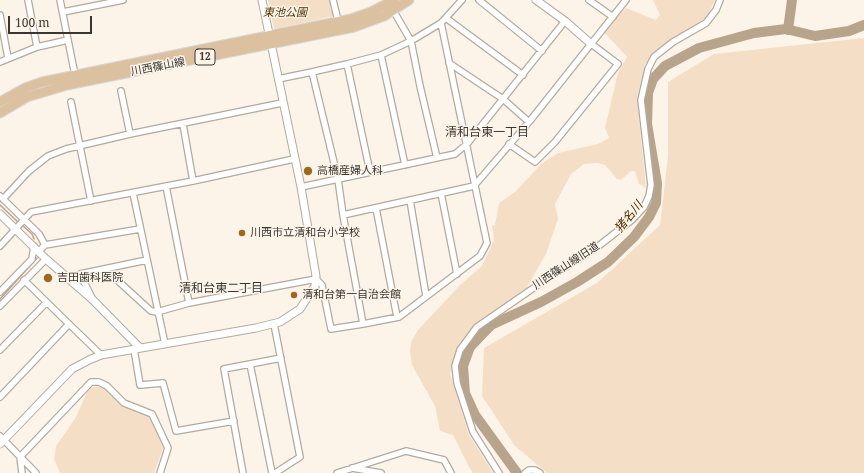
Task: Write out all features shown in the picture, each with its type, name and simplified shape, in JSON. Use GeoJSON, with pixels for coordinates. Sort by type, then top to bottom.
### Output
{"type":"FeatureCollection","features":[{"type":"Feature","properties":{"kind":"main road","name":"川西篠山線"},"geometry":{"type":"LineString","coordinates":[[0,113],[27,97],[67,85],[270,40],[371,12],[394,0]]}},
{"type":"Feature","properties":{"kind":"main road","name":"川西篠山線"},"geometry":{"type":"LineString","coordinates":[[0,102],[25,88],[75,75],[270,40],[354,27],[393,10],[409,0]]}},
{"type":"Feature","properties":{"kind":"street"},"geometry":{"type":"LineString","coordinates":[[28,0],[37,47]]}},
{"type":"Feature","properties":{"kind":"street"},"geometry":{"type":"LineString","coordinates":[[60,0],[75,75]]}},
{"type":"Feature","properties":{"kind":"street"},"geometry":{"type":"LineString","coordinates":[[63,12],[122,0]]}},
{"type":"Feature","properties":{"kind":"street"},"geometry":{"type":"LineString","coordinates":[[36,473],[1,440],[72,369],[101,355],[280,322],[300,309],[315,286],[316,279],[301,187],[282,103],[262,0]]}},
{"type":"Feature","properties":{"kind":"street"},"geometry":{"type":"LineString","coordinates":[[333,0],[338,21]]}},
{"type":"Feature","properties":{"kind":"street"},"geometry":{"type":"LineString","coordinates":[[278,78],[312,72],[381,55],[411,41],[441,23],[462,0]]}},
{"type":"Feature","properties":{"kind":"street"},"geometry":{"type":"LineString","coordinates":[[479,0],[542,51]]}},
{"type":"Feature","properties":{"kind":"street"},"geometry":{"type":"LineString","coordinates":[[509,144],[535,162],[555,142],[618,64],[590,43],[565,21],[536,0]]}},
{"type":"Feature","properties":{"kind":"street"},"geometry":{"type":"LineString","coordinates":[[590,0],[612,17]]}},
{"type":"Feature","properties":{"kind":"street"},"geometry":{"type":"LineString","coordinates":[[343,215],[474,186],[528,122],[626,0]]}},
{"type":"Feature","properties":{"kind":"street","name":"川西篠山線旧道"},"geometry":{"type":"LineString","coordinates":[[499,473],[473,432],[457,383],[454,366],[460,350],[477,327],[548,278],[596,248],[633,219],[644,207],[649,196],[651,185],[641,100],[648,69],[654,57],[673,42],[706,23],[716,10],[720,0]]}},
{"type":"Feature","properties":{"kind":"street"},"geometry":{"type":"LineString","coordinates":[[393,10],[411,41],[437,158]]}},
{"type":"Feature","properties":{"kind":"street"},"geometry":{"type":"LineString","coordinates":[[0,15],[8,58]]}},
{"type":"Feature","properties":{"kind":"street"},"geometry":{"type":"LineString","coordinates":[[446,18],[523,75]]}},
{"type":"Feature","properties":{"kind":"street"},"geometry":{"type":"LineString","coordinates":[[301,187],[455,154],[466,145],[565,21]]}},
{"type":"Feature","properties":{"kind":"street"},"geometry":{"type":"LineString","coordinates":[[316,279],[322,285],[331,329],[397,317],[480,256],[487,243],[441,23]]}},
{"type":"Feature","properties":{"kind":"street"},"geometry":{"type":"LineString","coordinates":[[0,62],[37,47],[68,40]]}},
{"type":"Feature","properties":{"kind":"street"},"geometry":{"type":"LineString","coordinates":[[381,55],[405,165]]}},
{"type":"Feature","properties":{"kind":"street"},"geometry":{"type":"LineString","coordinates":[[449,63],[503,99],[528,122]]}},
{"type":"Feature","properties":{"kind":"street"},"geometry":{"type":"LineString","coordinates":[[347,64],[370,172]]}},
{"type":"Feature","properties":{"kind":"street"},"geometry":{"type":"LineString","coordinates":[[312,72],[338,179],[363,324]]}},
{"type":"Feature","properties":{"kind":"street"},"geometry":{"type":"LineString","coordinates":[[121,91],[130,134]]}},
{"type":"Feature","properties":{"kind":"street"},"geometry":{"type":"LineString","coordinates":[[71,102],[91,201]]}},
{"type":"Feature","properties":{"kind":"street"},"geometry":{"type":"LineString","coordinates":[[45,245],[39,234],[2,198],[29,171],[48,156],[80,145],[282,103]]}},
{"type":"Feature","properties":{"kind":"street"},"geometry":{"type":"LineString","coordinates":[[183,124],[193,181]]}},
{"type":"Feature","properties":{"kind":"street"},"geometry":{"type":"LineString","coordinates":[[0,246],[31,212],[193,181],[294,159]]}},
{"type":"Feature","properties":{"kind":"street"},"geometry":{"type":"LineString","coordinates":[[166,186],[189,303]]}},
{"type":"Feature","properties":{"kind":"street"},"geometry":{"type":"LineString","coordinates":[[133,193],[165,344]]}},
{"type":"Feature","properties":{"kind":"street"},"geometry":{"type":"LineString","coordinates":[[442,193],[457,274]]}},
{"type":"Feature","properties":{"kind":"street"},"geometry":{"type":"LineString","coordinates":[[410,200],[426,296]]}},
{"type":"Feature","properties":{"kind":"street"},"geometry":{"type":"LineString","coordinates":[[376,208],[397,317]]}},
{"type":"Feature","properties":{"kind":"street"},"geometry":{"type":"LineString","coordinates":[[0,214],[16,227],[46,259],[93,300],[137,348],[140,385],[163,383],[176,431],[234,421]]}},
{"type":"Feature","properties":{"kind":"street"},"geometry":{"type":"LineString","coordinates":[[0,292],[32,259],[37,249],[45,245],[140,229]]}},
{"type":"Feature","properties":{"kind":"street"},"geometry":{"type":"LineString","coordinates":[[0,306],[46,259]]}},
{"type":"Feature","properties":{"kind":"street"},"geometry":{"type":"LineString","coordinates":[[93,300],[80,274],[147,260]]}},
{"type":"Feature","properties":{"kind":"street"},"geometry":{"type":"LineString","coordinates":[[105,269],[151,311],[157,312],[189,303],[316,279]]}},
{"type":"Feature","properties":{"kind":"street"},"geometry":{"type":"LineString","coordinates":[[24,280],[101,355]]}},
{"type":"Feature","properties":{"kind":"street"},"geometry":{"type":"LineString","coordinates":[[0,350],[46,303]]}},
{"type":"Feature","properties":{"kind":"street"},"geometry":{"type":"LineString","coordinates":[[1,393],[69,324]]}},
{"type":"Feature","properties":{"kind":"street"},"geometry":{"type":"LineString","coordinates":[[274,324],[300,457],[276,473]]}},
{"type":"Feature","properties":{"kind":"street"},"geometry":{"type":"LineString","coordinates":[[243,473],[224,370],[281,358]]}},
{"type":"Feature","properties":{"kind":"street"},"geometry":{"type":"LineString","coordinates":[[250,364],[272,473]]}},
{"type":"Feature","properties":{"kind":"street"},"geometry":{"type":"LineString","coordinates":[[20,457],[91,382],[99,382],[107,386],[124,404],[152,414],[168,448],[160,473]]}},
{"type":"Feature","properties":{"kind":"street"},"geometry":{"type":"LineString","coordinates":[[337,473],[406,451],[444,460],[451,473]]}},
{"type":"Feature","properties":{"kind":"street"},"geometry":{"type":"LineString","coordinates":[[20,457],[22,473]]}},
{"type":"Feature","properties":{"kind":"street"},"geometry":{"type":"LineString","coordinates":[[352,468],[381,473]]}},
{"type":"Feature","properties":{"kind":"street"},"geometry":{"type":"LineString","coordinates":[[527,472],[535,470],[540,473]]}},
{"type":"Feature","properties":{"kind":"green space","name":"東池公園"},"geometry":{"type":"Polygon","coordinates":[[[268,0],[331,0],[334,16],[274,29],[268,0]]]}},
{"type":"Feature","properties":{"kind":"green space"},"geometry":{"type":"Polygon","coordinates":[[[653,0],[715,0],[705,21],[664,45],[645,64],[637,97],[646,188],[639,184],[635,171],[631,171],[621,180],[617,179],[605,165],[597,163],[584,164],[571,174],[555,204],[558,219],[546,254],[526,289],[475,327],[455,352],[450,374],[469,435],[493,473],[473,473],[453,435],[440,431],[435,406],[412,365],[410,351],[411,342],[418,330],[460,285],[482,266],[494,240],[492,226],[495,225],[499,203],[515,192],[541,164],[558,153],[598,144],[609,138],[605,128],[618,73],[627,57],[603,31],[626,8],[656,20],[660,15],[653,0]]]}},
{"type":"Feature","properties":{"kind":"green space"},"geometry":{"type":"Polygon","coordinates":[[[864,38],[864,473],[547,473],[514,445],[482,396],[484,348],[597,283],[660,225],[668,156],[668,82],[714,54],[864,38]]]}},
{"type":"Feature","properties":{"kind":"green space"},"geometry":{"type":"Polygon","coordinates":[[[103,386],[123,407],[150,417],[163,448],[154,473],[60,473],[54,459],[56,446],[76,417],[90,388],[103,386]]]}},
{"type":"Feature","properties":{"kind":"waterway"},"geometry":{"type":"LineString","coordinates":[[788,30],[792,0]]}},
{"type":"Feature","properties":{"kind":"waterway","name":"猪名川"},"geometry":{"type":"LineString","coordinates":[[517,473],[475,415],[465,393],[463,366],[470,347],[491,325],[541,302],[577,282],[608,262],[634,237],[649,217],[656,203],[657,183],[647,124],[648,93],[653,79],[665,66],[699,48],[754,33],[786,29],[815,36],[849,31],[864,25]]}},
{"type":"Feature","properties":{"kind":"waterway"},"geometry":{"type":"LineString","coordinates":[[0,205],[19,223]]}},
{"type":"Feature","properties":{"kind":"waterway"},"geometry":{"type":"LineString","coordinates":[[22,225],[32,234],[34,239]]}},
{"type":"Feature","properties":{"kind":"waterway"},"geometry":{"type":"LineString","coordinates":[[0,299],[37,258]]}},
{"type":"Feature","properties":{"kind":"place","name":"高橋産婦人科"},"geometry":{"type":"Point","coordinates":[308,171]}},
{"type":"Feature","properties":{"kind":"place","name":"川西市立清和台小学校"},"geometry":{"type":"Point","coordinates":[242,233]}},
{"type":"Feature","properties":{"kind":"place","name":"吉田歯科医院"},"geometry":{"type":"Point","coordinates":[48,278]}},
{"type":"Feature","properties":{"kind":"place","name":"清和台第一自治会館"},"geometry":{"type":"Point","coordinates":[294,295]}},
{"type":"Feature","properties":{"kind":"district","name":"清和台東一丁目"},"geometry":{"type":"Point","coordinates":[487,133]}},
{"type":"Feature","properties":{"kind":"district","name":"清和台東二丁目"},"geometry":{"type":"Point","coordinates":[221,289]}}]}
